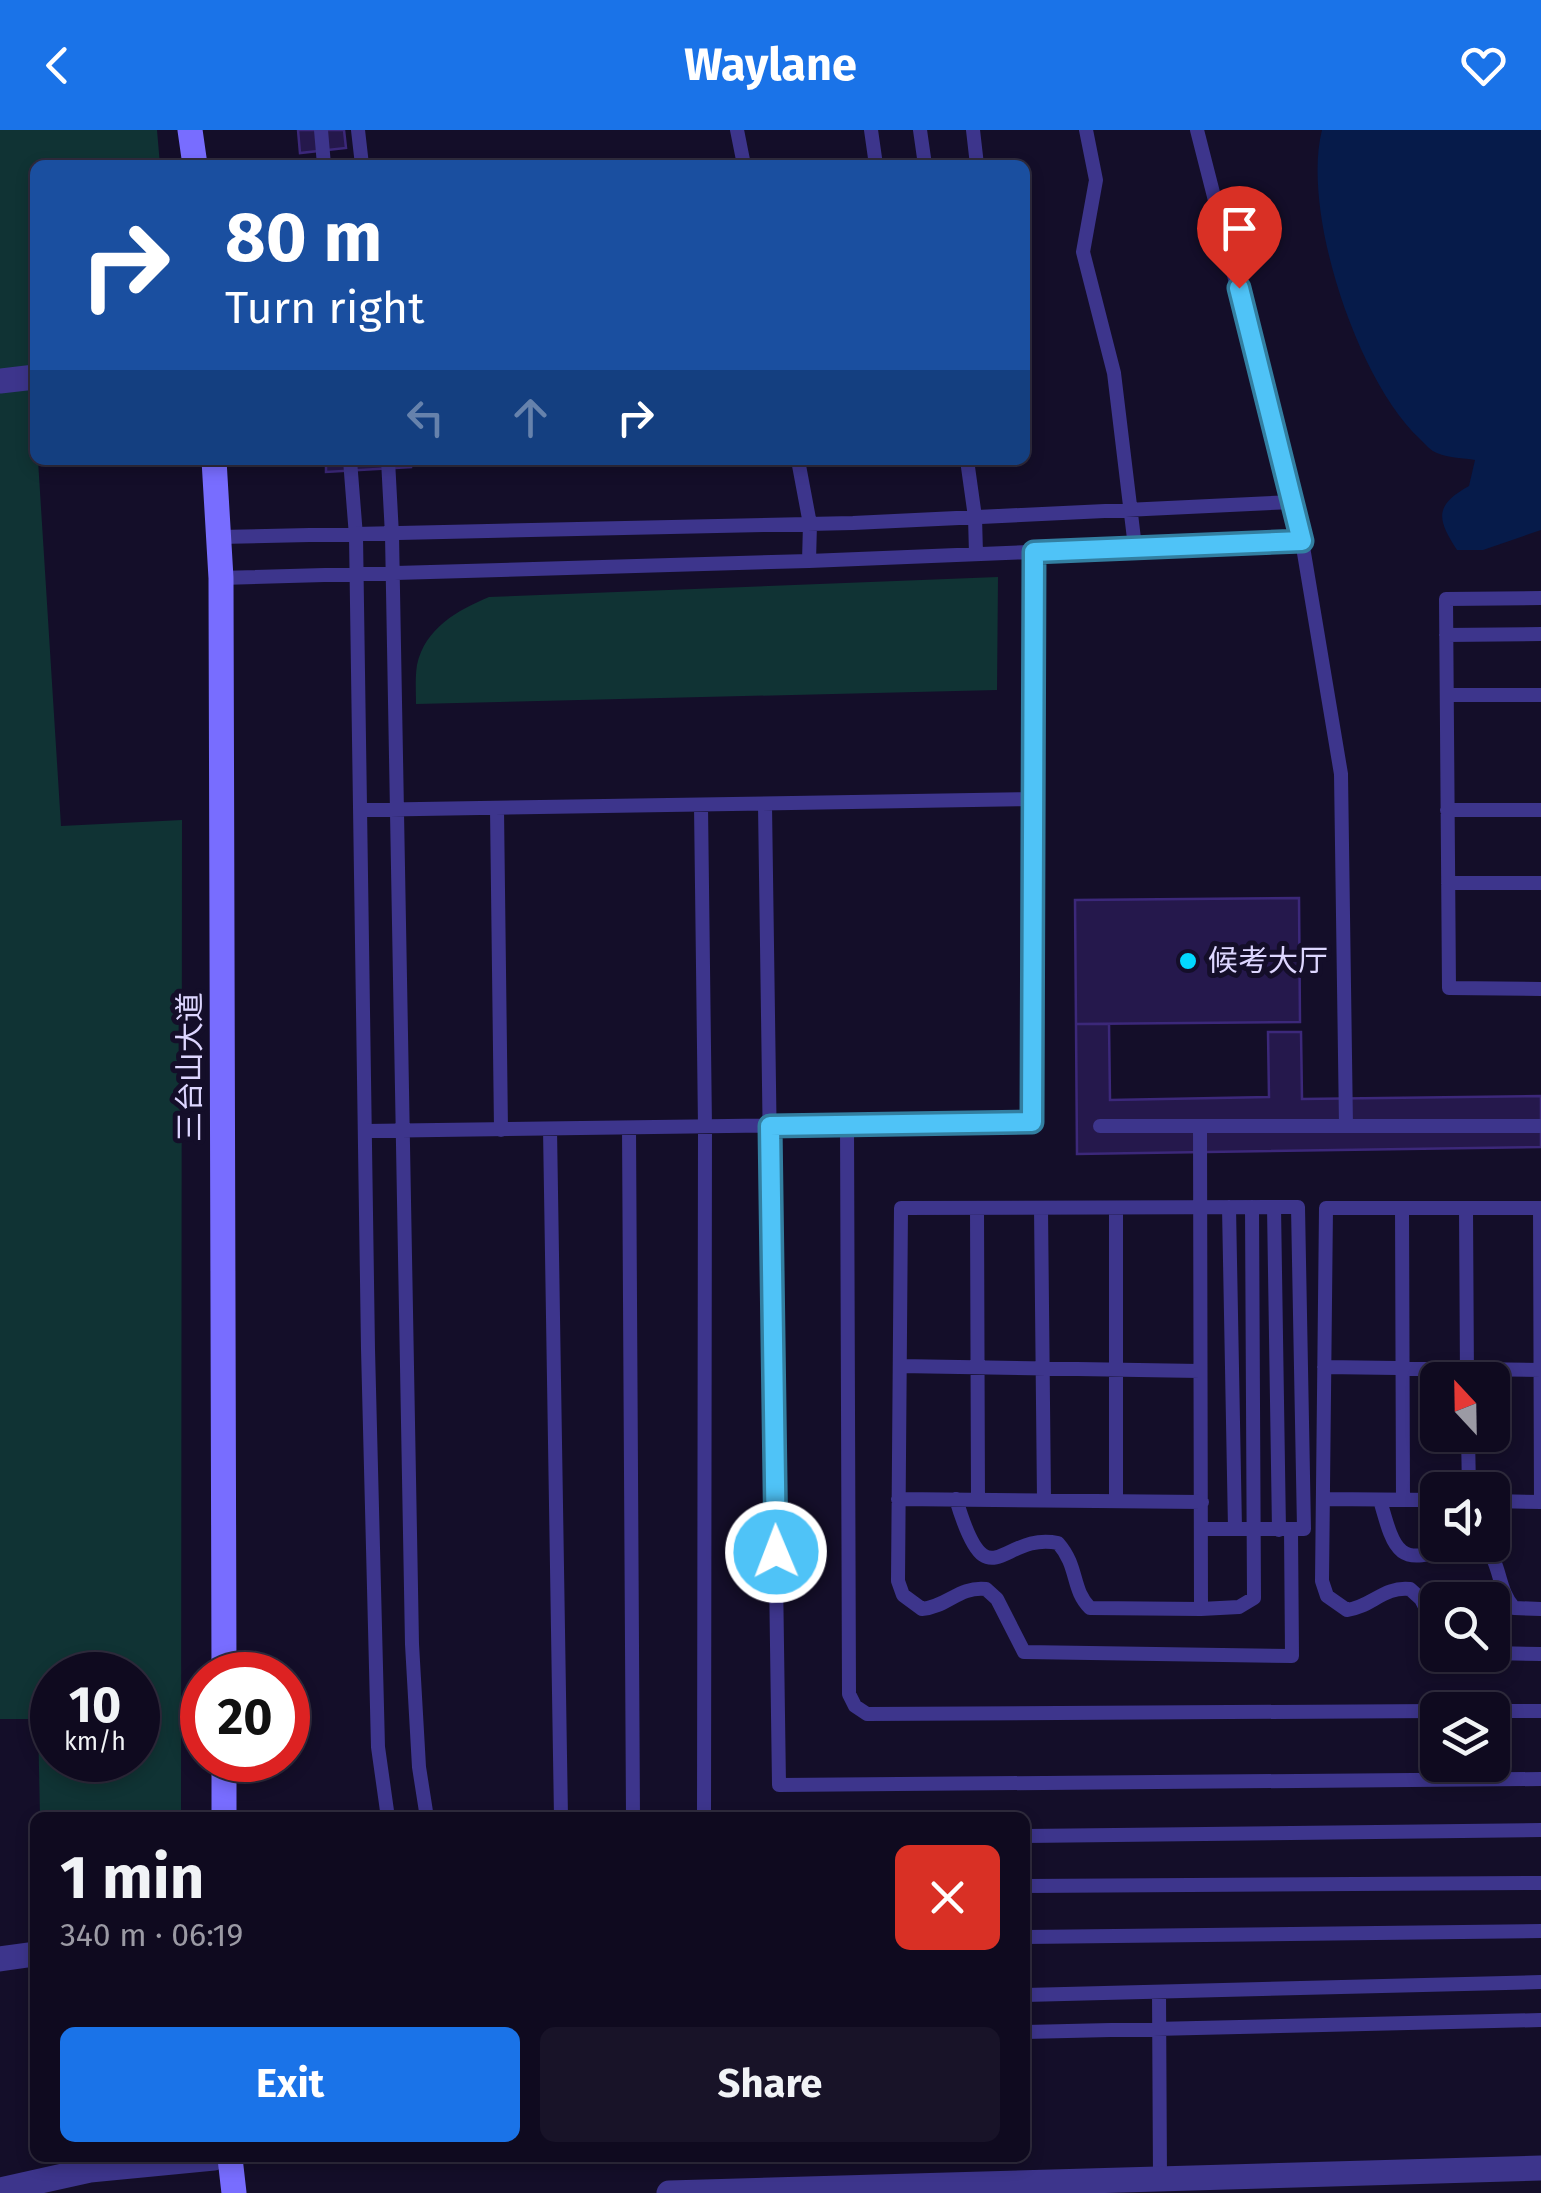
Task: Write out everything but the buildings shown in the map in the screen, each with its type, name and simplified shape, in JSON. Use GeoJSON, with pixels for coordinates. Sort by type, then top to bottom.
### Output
{"type":"FeatureCollection","features":[{"type":"Feature","properties":{"kind":"main road"},"geometry":{"type":"LineString","coordinates":[[190,130],[194,160]]}},
{"type":"Feature","properties":{"kind":"main road","name":"三台山大道"},"geometry":{"type":"LineString","coordinates":[[214,465],[221,578],[224,1652]]}},
{"type":"Feature","properties":{"kind":"main road"},"geometry":{"type":"LineString","coordinates":[[224,1782],[224,1812]]}},
{"type":"Feature","properties":{"kind":"main road"},"geometry":{"type":"LineString","coordinates":[[230,2162],[234,2193]]}},
{"type":"Feature","properties":{"kind":"street"},"geometry":{"type":"LineString","coordinates":[[0,380],[30,377]]}},
{"type":"Feature","properties":{"kind":"street"},"geometry":{"type":"LineString","coordinates":[[0,1959],[30,1955]]}},
{"type":"Feature","properties":{"kind":"street"},"geometry":{"type":"LineString","coordinates":[[0,2190],[90,2170],[173,2162]]}},
{"type":"Feature","properties":{"kind":"street"},"geometry":{"type":"LineString","coordinates":[[669,2193],[1541,2168]]}},
{"type":"Feature","properties":{"kind":"lane"},"geometry":{"type":"LineString","coordinates":[[321,130],[324,160]]}},
{"type":"Feature","properties":{"kind":"lane"},"geometry":{"type":"LineString","coordinates":[[358,130],[361,160]]}},
{"type":"Feature","properties":{"kind":"lane"},"geometry":{"type":"LineString","coordinates":[[737,130],[743,160]]}},
{"type":"Feature","properties":{"kind":"lane"},"geometry":{"type":"LineString","coordinates":[[871,130],[875,160]]}},
{"type":"Feature","properties":{"kind":"lane"},"geometry":{"type":"LineString","coordinates":[[920,130],[924,160]]}},
{"type":"Feature","properties":{"kind":"lane"},"geometry":{"type":"LineString","coordinates":[[972,130],[977,160]]}},
{"type":"Feature","properties":{"kind":"lane"},"geometry":{"type":"LineString","coordinates":[[1086,130],[1096,180],[1083,252],[1114,372],[1135,547]]}},
{"type":"Feature","properties":{"kind":"lane"},"geometry":{"type":"LineString","coordinates":[[1202,133],[1302,541],[1341,774],[1346,1126]]}},
{"type":"Feature","properties":{"kind":"lane"},"geometry":{"type":"LineString","coordinates":[[350,465],[356,536],[378,1747],[387,1812]]}},
{"type":"Feature","properties":{"kind":"lane"},"geometry":{"type":"LineString","coordinates":[[388,465],[412,1644],[419,1767],[426,1812]]}},
{"type":"Feature","properties":{"kind":"lane"},"geometry":{"type":"LineString","coordinates":[[799,465],[810,524],[809,561]]}},
{"type":"Feature","properties":{"kind":"lane"},"geometry":{"type":"LineString","coordinates":[[968,465],[976,554]]}},
{"type":"Feature","properties":{"kind":"lane"},"geometry":{"type":"LineString","coordinates":[[220,537],[810,524],[1293,502]]}},
{"type":"Feature","properties":{"kind":"lane"},"geometry":{"type":"LineString","coordinates":[[221,578],[809,561],[1302,541]]}},
{"type":"Feature","properties":{"kind":"lane"},"geometry":{"type":"LineString","coordinates":[[365,1131],[1032,1122],[1034,552]]}},
{"type":"Feature","properties":{"kind":"lane"},"geometry":{"type":"LineString","coordinates":[[1541,598],[1446,599],[1448,988],[1541,990]]}},
{"type":"Feature","properties":{"kind":"lane"},"geometry":{"type":"LineString","coordinates":[[1446,635],[1541,634]]}},
{"type":"Feature","properties":{"kind":"lane"},"geometry":{"type":"LineString","coordinates":[[1447,694],[1541,695]]}},
{"type":"Feature","properties":{"kind":"lane"},"geometry":{"type":"LineString","coordinates":[[360,810],[1033,800]]}},
{"type":"Feature","properties":{"kind":"lane"},"geometry":{"type":"LineString","coordinates":[[764,804],[779,1785],[1541,1778]]}},
{"type":"Feature","properties":{"kind":"lane"},"geometry":{"type":"LineString","coordinates":[[701,806],[705,1126],[704,1812]]}},
{"type":"Feature","properties":{"kind":"lane"},"geometry":{"type":"LineString","coordinates":[[496,809],[501,1130]]}},
{"type":"Feature","properties":{"kind":"lane"},"geometry":{"type":"LineString","coordinates":[[1448,810],[1541,810]]}},
{"type":"Feature","properties":{"kind":"lane"},"geometry":{"type":"LineString","coordinates":[[1448,883],[1541,884]]}},
{"type":"Feature","properties":{"kind":"lane"},"geometry":{"type":"LineString","coordinates":[[847,1124],[850,1694],[855,1706],[867,1714],[1420,1711]]}},
{"type":"Feature","properties":{"kind":"lane"},"geometry":{"type":"LineString","coordinates":[[1100,1126],[1541,1126]]}},
{"type":"Feature","properties":{"kind":"lane"},"geometry":{"type":"LineString","coordinates":[[1200,1126],[1201,1609]]}},
{"type":"Feature","properties":{"kind":"lane"},"geometry":{"type":"LineString","coordinates":[[629,1128],[633,1812]]}},
{"type":"Feature","properties":{"kind":"lane"},"geometry":{"type":"LineString","coordinates":[[550,1129],[562,1812]]}},
{"type":"Feature","properties":{"kind":"lane"},"geometry":{"type":"LineString","coordinates":[[1228,1207],[1235,1529]]}},
{"type":"Feature","properties":{"kind":"lane"},"geometry":{"type":"LineString","coordinates":[[1202,1529],[1256,1530],[1285,1530],[1304,1530],[1298,1207],[1274,1207],[1252,1207],[1228,1207],[1199,1208],[901,1208],[898,1581],[903,1595],[922,1609],[936,1608],[963,1590],[986,1589],[997,1599],[1024,1652],[1292,1656],[1285,1530],[1274,1207]]}},
{"type":"Feature","properties":{"kind":"lane"},"geometry":{"type":"LineString","coordinates":[[956,1500],[968,1538],[980,1554],[994,1558],[1038,1542],[1058,1543],[1070,1556],[1077,1590],[1090,1608],[1201,1609],[1239,1606],[1254,1598],[1252,1207]]}},
{"type":"Feature","properties":{"kind":"lane"},"geometry":{"type":"LineString","coordinates":[[977,1208],[978,1500]]}},
{"type":"Feature","properties":{"kind":"lane"},"geometry":{"type":"LineString","coordinates":[[1041,1208],[1044,1500]]}},
{"type":"Feature","properties":{"kind":"lane"},"geometry":{"type":"LineString","coordinates":[[1116,1208],[1116,1501]]}},
{"type":"Feature","properties":{"kind":"lane"},"geometry":{"type":"LineString","coordinates":[[1420,1597],[1410,1589],[1388,1590],[1361,1608],[1346,1610],[1327,1596],[1322,1581],[1326,1208],[1540,1208],[1541,1502],[1510,1501]]}},
{"type":"Feature","properties":{"kind":"lane"},"geometry":{"type":"LineString","coordinates":[[1402,1208],[1403,1500]]}},
{"type":"Feature","properties":{"kind":"lane"},"geometry":{"type":"LineString","coordinates":[[1466,1208],[1467,1362]]}},
{"type":"Feature","properties":{"kind":"lane"},"geometry":{"type":"LineString","coordinates":[[900,1366],[1200,1371]]}},
{"type":"Feature","properties":{"kind":"lane"},"geometry":{"type":"LineString","coordinates":[[1324,1367],[1420,1370]]}},
{"type":"Feature","properties":{"kind":"lane"},"geometry":{"type":"LineString","coordinates":[[1510,1372],[1541,1370]]}},
{"type":"Feature","properties":{"kind":"lane"},"geometry":{"type":"LineString","coordinates":[[898,1499],[1202,1502]]}},
{"type":"Feature","properties":{"kind":"lane"},"geometry":{"type":"LineString","coordinates":[[1323,1499],[1420,1500]]}},
{"type":"Feature","properties":{"kind":"lane"},"geometry":{"type":"LineString","coordinates":[[1380,1500],[1393,1538],[1404,1554],[1420,1557]]}},
{"type":"Feature","properties":{"kind":"lane"},"geometry":{"type":"LineString","coordinates":[[1495,1562],[1505,1598],[1514,1608],[1541,1610]]}},
{"type":"Feature","properties":{"kind":"lane"},"geometry":{"type":"LineString","coordinates":[[1510,1653],[1541,1654]]}},
{"type":"Feature","properties":{"kind":"lane"},"geometry":{"type":"LineString","coordinates":[[1510,1711],[1541,1711]]}},
{"type":"Feature","properties":{"kind":"lane"},"geometry":{"type":"LineString","coordinates":[[1030,1836],[1541,1830]]}},
{"type":"Feature","properties":{"kind":"lane"},"geometry":{"type":"LineString","coordinates":[[1030,1886],[1541,1882]]}},
{"type":"Feature","properties":{"kind":"lane"},"geometry":{"type":"LineString","coordinates":[[1030,1938],[1541,1932]]}},
{"type":"Feature","properties":{"kind":"lane"},"geometry":{"type":"LineString","coordinates":[[1030,1995],[1541,1982]]}},
{"type":"Feature","properties":{"kind":"lane"},"geometry":{"type":"LineString","coordinates":[[1159,1992],[1160,2179]]}},
{"type":"Feature","properties":{"kind":"lane"},"geometry":{"type":"LineString","coordinates":[[1030,2032],[1541,2020]]}},
{"type":"Feature","properties":{"kind":"green space"},"geometry":{"type":"Polygon","coordinates":[[[0,130],[157,130],[160,160],[30,160],[30,465],[38,465],[61,826],[182,820],[181,1812],[40,1812],[39,1782],[160,1782],[160,1652],[30,1652],[30,1719],[0,1719],[0,130]]]}},
{"type":"Feature","properties":{"kind":"green space"},"geometry":{"type":"Polygon","coordinates":[[[998,577],[997,690],[416,704],[417,665],[427,641],[455,614],[489,597],[998,577]]]}},
{"type":"Feature","properties":{"kind":"water"},"geometry":{"type":"Polygon","coordinates":[[[1322,130],[1541,130],[1541,530],[1483,550],[1457,550],[1450,539],[1442,513],[1450,500],[1469,486],[1475,460],[1437,453],[1420,439],[1397,413],[1356,338],[1327,249],[1318,164],[1322,130]]]}},
{"type":"Feature","properties":{"kind":"place","name":"候考大厅"},"geometry":{"type":"Point","coordinates":[1188,961]}},
{"type":"Feature","properties":{"kind":"route"},"geometry":{"type":"LineString","coordinates":[[776,1552],[770,1126],[1032,1122],[1034,552],[1302,541],[1239,288]]}}]}
